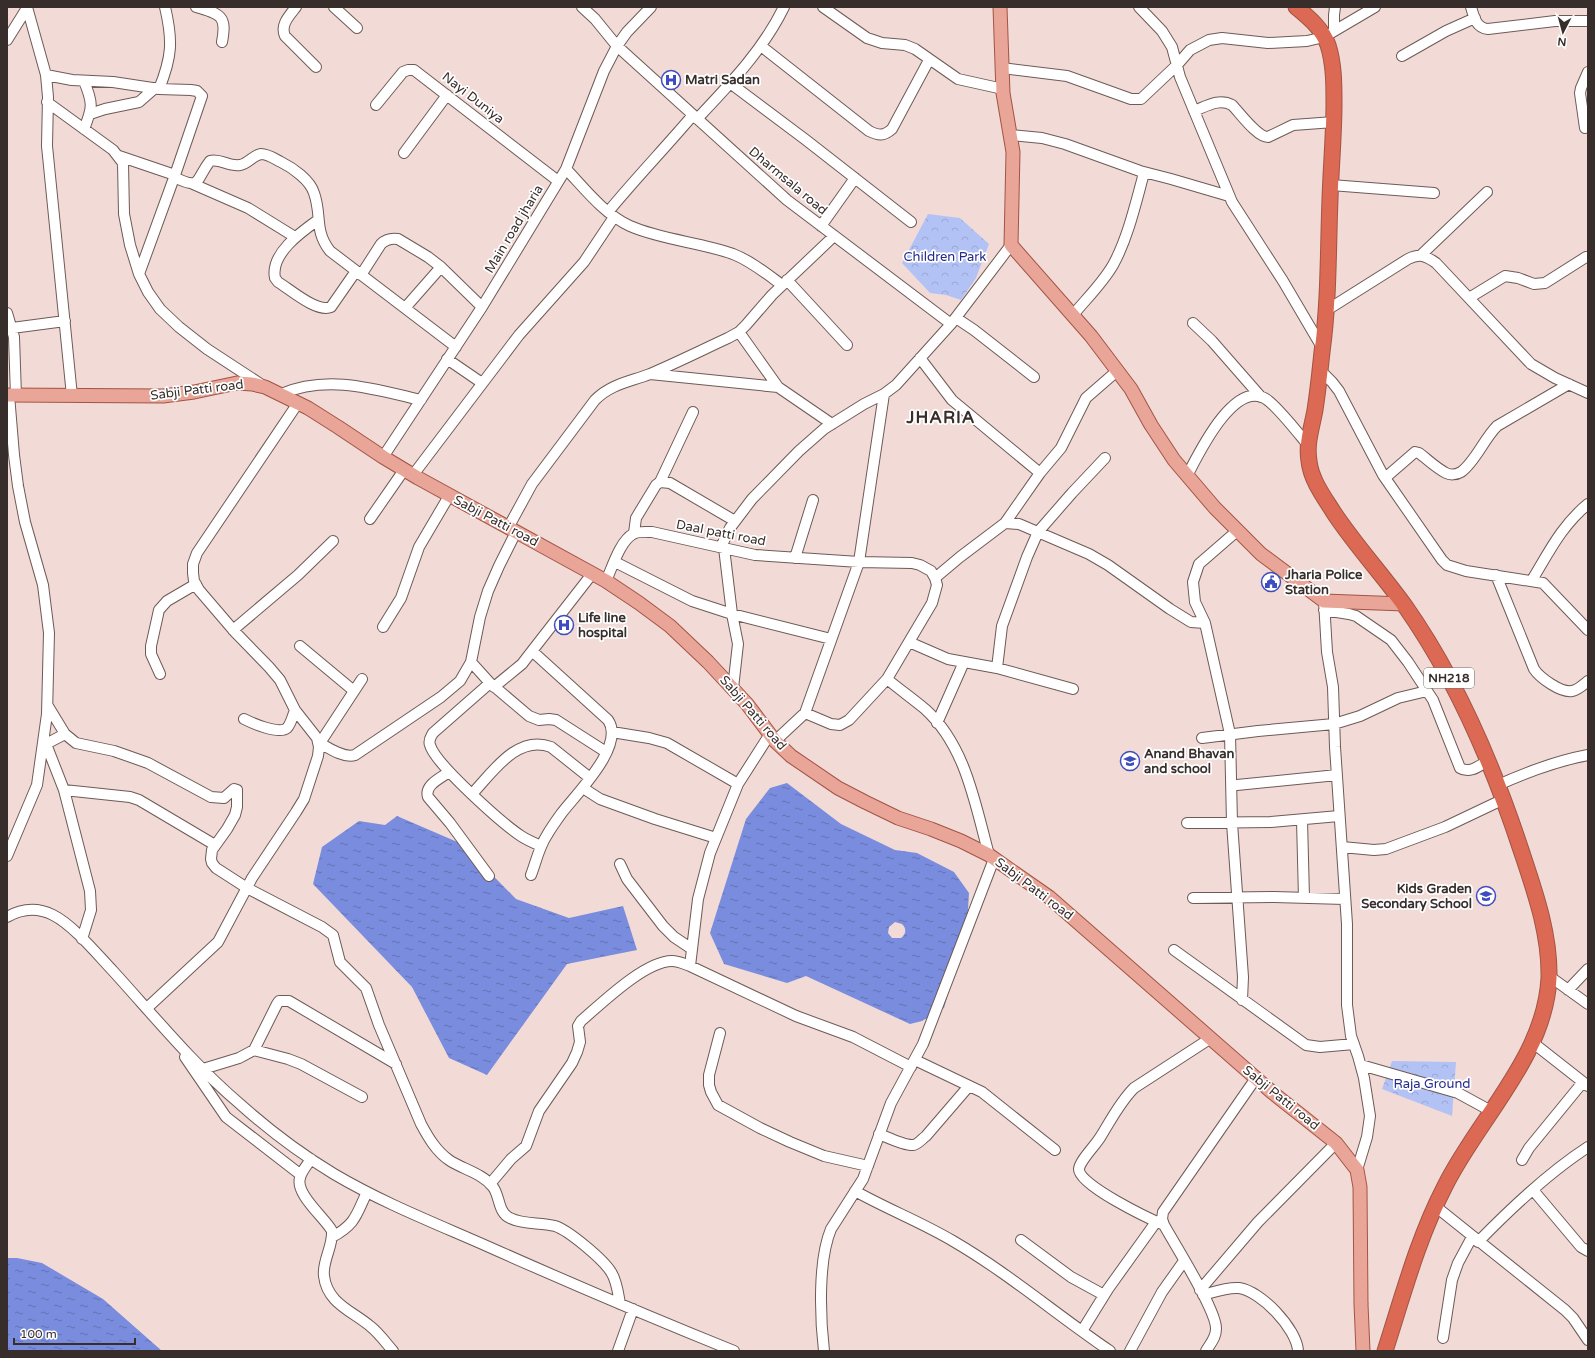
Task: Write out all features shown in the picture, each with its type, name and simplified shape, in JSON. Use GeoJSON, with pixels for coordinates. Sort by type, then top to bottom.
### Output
{"type":"FeatureCollection","features":[{"type":"Feature","properties":{"kind":"highway","name":"NH218"},"geometry":{"type":"LineString","coordinates":[[1296,7],[1321,30],[1329,34],[1329,46],[1334,72],[1334,122],[1327,310],[1314,414],[1308,445],[1309,464],[1316,483],[1326,501],[1349,535],[1404,604],[1428,641],[1450,680],[1488,760],[1504,800],[1535,891],[1549,954],[1544,1012],[1532,1042],[1491,1112],[1456,1164],[1435,1206],[1412,1267],[1385,1351]]}},
{"type":"Feature","properties":{"kind":"main road"},"geometry":{"type":"LineString","coordinates":[[1000,7],[1003,89],[1013,152],[1011,245],[1091,336],[1131,389],[1174,460],[1237,531],[1261,554],[1324,606],[1404,604]]}},
{"type":"Feature","properties":{"kind":"main road","name":"Sabji Patti road"},"geometry":{"type":"LineString","coordinates":[[11,396],[163,396],[194,392],[238,383],[265,387],[298,403],[409,473],[606,581],[639,603],[670,626],[708,662],[747,704],[772,738],[790,756],[838,788],[898,818],[943,834],[991,857],[1048,898],[1256,1078],[1336,1143],[1356,1170],[1360,1187],[1362,1208],[1361,1304],[1363,1351]]}},
{"type":"Feature","properties":{"kind":"street"},"geometry":{"type":"LineString","coordinates":[[7,40],[27,7]]}},
{"type":"Feature","properties":{"kind":"street"},"geometry":{"type":"LineString","coordinates":[[27,7],[46,75],[47,146],[72,396]]}},
{"type":"Feature","properties":{"kind":"street"},"geometry":{"type":"LineString","coordinates":[[90,114],[105,109],[139,102],[157,89],[165,75],[171,53],[170,26],[165,7]]}},
{"type":"Feature","properties":{"kind":"street"},"geometry":{"type":"LineString","coordinates":[[196,7],[207,10],[220,17],[224,22],[222,42]]}},
{"type":"Feature","properties":{"kind":"street"},"geometry":{"type":"LineString","coordinates":[[296,7],[285,21],[283,32],[285,36],[316,67]]}},
{"type":"Feature","properties":{"kind":"street"},"geometry":{"type":"LineString","coordinates":[[334,7],[357,28]]}},
{"type":"Feature","properties":{"kind":"street","name":"Dharmsala road"},"geometry":{"type":"LineString","coordinates":[[582,7],[595,19],[617,46],[787,200],[834,236],[954,321],[974,330],[1034,377]]}},
{"type":"Feature","properties":{"kind":"street","name":"Main road jharia"},"geometry":{"type":"LineString","coordinates":[[383,457],[482,307],[566,169],[604,71],[617,46],[627,32],[650,7]]}},
{"type":"Feature","properties":{"kind":"street"},"geometry":{"type":"LineString","coordinates":[[370,519],[482,383],[533,318],[584,262],[611,215],[634,180],[730,83],[761,46],[775,25],[784,7]]}},
{"type":"Feature","properties":{"kind":"street"},"geometry":{"type":"LineString","coordinates":[[823,7],[867,38],[882,43],[905,45],[915,49],[958,79],[1003,89]]}},
{"type":"Feature","properties":{"kind":"street"},"geometry":{"type":"LineString","coordinates":[[1139,7],[1162,31],[1172,48],[1194,111],[1229,196],[1283,281],[1323,349]]}},
{"type":"Feature","properties":{"kind":"street"},"geometry":{"type":"LineString","coordinates":[[1329,34],[1335,7]]}},
{"type":"Feature","properties":{"kind":"street"},"geometry":{"type":"LineString","coordinates":[[1002,68],[1067,76],[1136,100],[1142,99],[1146,96],[1190,50],[1215,38],[1268,43],[1307,41],[1329,34],[1375,7]]}},
{"type":"Feature","properties":{"kind":"street"},"geometry":{"type":"LineString","coordinates":[[1471,7],[1478,26],[1488,29],[1555,21],[1588,21]]}},
{"type":"Feature","properties":{"kind":"street"},"geometry":{"type":"LineString","coordinates":[[1402,56],[1446,31],[1475,18]]}},
{"type":"Feature","properties":{"kind":"street"},"geometry":{"type":"LineString","coordinates":[[761,46],[869,131],[882,135],[892,129],[929,60]]}},
{"type":"Feature","properties":{"kind":"street","name":"Nayi Duniya"},"geometry":{"type":"LineString","coordinates":[[376,105],[403,72],[414,70],[558,181]]}},
{"type":"Feature","properties":{"kind":"street"},"geometry":{"type":"LineString","coordinates":[[1585,128],[1580,93],[1588,72]]}},
{"type":"Feature","properties":{"kind":"street"},"geometry":{"type":"LineString","coordinates":[[46,75],[84,81],[114,82],[157,89],[197,91],[202,96],[175,176],[139,274]]}},
{"type":"Feature","properties":{"kind":"street"},"geometry":{"type":"LineString","coordinates":[[84,81],[91,98],[90,114],[84,129]]}},
{"type":"Feature","properties":{"kind":"street"},"geometry":{"type":"LineString","coordinates":[[730,83],[911,222]]}},
{"type":"Feature","properties":{"kind":"street"},"geometry":{"type":"LineString","coordinates":[[404,153],[447,95]]}},
{"type":"Feature","properties":{"kind":"street"},"geometry":{"type":"LineString","coordinates":[[1194,111],[1222,101],[1228,103],[1232,105],[1257,132],[1264,137],[1268,137],[1293,125],[1334,122]]}},
{"type":"Feature","properties":{"kind":"street"},"geometry":{"type":"LineString","coordinates":[[47,102],[119,156],[175,176],[188,184],[193,184],[248,208],[295,237]]}},
{"type":"Feature","properties":{"kind":"street"},"geometry":{"type":"LineString","coordinates":[[1010,135],[1042,138],[1060,142],[1144,173],[1172,178],[1229,196]]}},
{"type":"Feature","properties":{"kind":"street"},"geometry":{"type":"LineString","coordinates":[[193,184],[198,180],[210,161],[216,160],[236,166],[242,165],[258,155],[266,155],[286,164],[309,183],[315,194],[320,232],[324,243],[330,251],[456,346]]}},
{"type":"Feature","properties":{"kind":"street"},"geometry":{"type":"LineString","coordinates":[[119,156],[123,163],[124,171],[122,195],[126,228],[139,274],[148,292],[160,309],[179,327],[207,349],[265,387]]}},
{"type":"Feature","properties":{"kind":"street"},"geometry":{"type":"LineString","coordinates":[[566,169],[611,215],[629,226],[646,232],[734,254],[785,283],[847,345]]}},
{"type":"Feature","properties":{"kind":"street"},"geometry":{"type":"LineString","coordinates":[[1072,315],[1100,283],[1113,264],[1121,246],[1144,173]]}},
{"type":"Feature","properties":{"kind":"street"},"geometry":{"type":"LineString","coordinates":[[821,226],[855,178]]}},
{"type":"Feature","properties":{"kind":"street"},"geometry":{"type":"LineString","coordinates":[[1331,184],[1434,193]]}},
{"type":"Feature","properties":{"kind":"street"},"geometry":{"type":"LineString","coordinates":[[1422,255],[1487,192]]}},
{"type":"Feature","properties":{"kind":"street"},"geometry":{"type":"LineString","coordinates":[[318,220],[295,237],[285,248],[277,262],[274,273],[278,282],[316,307],[323,309],[331,307],[381,244],[385,240],[393,238],[398,239],[428,257],[441,267],[482,307]]}},
{"type":"Feature","properties":{"kind":"street"},"geometry":{"type":"LineString","coordinates":[[298,403],[197,554],[193,564],[193,572],[199,590],[233,630],[280,680],[295,710],[313,732],[319,743],[344,755],[352,756],[440,697],[460,681],[471,662],[480,617],[488,591],[532,484],[595,400],[604,391],[613,386],[649,374],[739,332],[785,283],[834,236]]}},
{"type":"Feature","properties":{"kind":"street"},"geometry":{"type":"LineString","coordinates":[[733,688],[738,644],[722,548],[735,521],[752,499],[774,476],[824,429],[864,404],[884,394],[896,385],[954,321],[1011,245]]}},
{"type":"Feature","properties":{"kind":"street"},"geometry":{"type":"LineString","coordinates":[[1327,310],[1408,259],[1416,255],[1422,255],[1436,264],[1531,364],[1555,378],[1588,393]]}},
{"type":"Feature","properties":{"kind":"street"},"geometry":{"type":"LineString","coordinates":[[1469,298],[1505,276],[1518,278],[1534,284],[1545,283],[1586,257]]}},
{"type":"Feature","properties":{"kind":"street"},"geometry":{"type":"LineString","coordinates":[[405,308],[441,267]]}},
{"type":"Feature","properties":{"kind":"street"},"geometry":{"type":"LineString","coordinates":[[7,313],[14,337],[11,396],[14,455],[18,486],[25,522],[43,585],[49,633],[48,706],[45,744],[37,785],[7,856]]}},
{"type":"Feature","properties":{"kind":"street"},"geometry":{"type":"LineString","coordinates":[[12,328],[65,321]]}},
{"type":"Feature","properties":{"kind":"street"},"geometry":{"type":"LineString","coordinates":[[1193,323],[1212,341],[1260,397]]}},
{"type":"Feature","properties":{"kind":"street"},"geometry":{"type":"LineString","coordinates":[[739,332],[778,386],[832,424]]}},
{"type":"Feature","properties":{"kind":"street"},"geometry":{"type":"LineString","coordinates":[[920,358],[952,400],[1040,473]]}},
{"type":"Feature","properties":{"kind":"street"},"geometry":{"type":"LineString","coordinates":[[447,360],[482,383]]}},
{"type":"Feature","properties":{"kind":"street"},"geometry":{"type":"LineString","coordinates":[[1320,370],[1339,391],[1385,478],[1442,560],[1447,564],[1466,571],[1532,580],[1543,583],[1588,630]]}},
{"type":"Feature","properties":{"kind":"street"},"geometry":{"type":"LineString","coordinates":[[805,713],[831,724],[840,725],[849,720],[886,680],[932,603],[937,586],[935,578],[1005,523],[1040,473],[1061,448],[1086,398],[1117,371]]}},
{"type":"Feature","properties":{"kind":"street"},"geometry":{"type":"LineString","coordinates":[[649,374],[778,386]]}},
{"type":"Feature","properties":{"kind":"street"},"geometry":{"type":"LineString","coordinates":[[281,394],[307,385],[329,383],[372,389],[421,400]]}},
{"type":"Feature","properties":{"kind":"street"},"geometry":{"type":"LineString","coordinates":[[1385,478],[1415,452],[1445,473],[1451,475],[1460,473],[1468,465],[1490,433],[1497,426],[1569,384]]}},
{"type":"Feature","properties":{"kind":"street"},"geometry":{"type":"LineString","coordinates":[[690,966],[698,899],[705,868],[738,784],[772,738],[805,713],[859,562],[884,394]]}},
{"type":"Feature","properties":{"kind":"street"},"geometry":{"type":"LineString","coordinates":[[1187,476],[1212,430],[1221,418],[1244,398],[1260,397],[1266,399],[1308,445]]}},
{"type":"Feature","properties":{"kind":"street"},"geometry":{"type":"LineString","coordinates":[[606,581],[622,547],[628,538],[634,533],[636,518],[656,485],[660,482],[693,412]]}},
{"type":"Feature","properties":{"kind":"street"},"geometry":{"type":"LineString","coordinates":[[997,668],[1002,626],[1027,557],[1038,532],[1105,458]]}},
{"type":"Feature","properties":{"kind":"street"},"geometry":{"type":"LineString","coordinates":[[660,482],[670,483],[735,521]]}},
{"type":"Feature","properties":{"kind":"street"},"geometry":{"type":"LineString","coordinates":[[383,627],[401,598],[419,547],[449,496]]}},
{"type":"Feature","properties":{"kind":"street"},"geometry":{"type":"LineString","coordinates":[[795,558],[813,500]]}},
{"type":"Feature","properties":{"kind":"street"},"geometry":{"type":"LineString","coordinates":[[1532,580],[1563,528],[1588,504]]}},
{"type":"Feature","properties":{"kind":"street"},"geometry":{"type":"LineString","coordinates":[[1005,523],[1019,524],[1089,554],[1108,565],[1191,622],[1205,623]]}},
{"type":"Feature","properties":{"kind":"street"},"geometry":{"type":"LineString","coordinates":[[1237,531],[1199,564],[1193,582],[1195,602],[1205,623],[1230,734],[1232,823],[1243,977],[1242,1000]]}},
{"type":"Feature","properties":{"kind":"street","name":"Daal patti road"},"geometry":{"type":"LineString","coordinates":[[634,533],[652,532],[755,555],[859,562],[912,563],[920,565],[931,571],[935,578]]}},
{"type":"Feature","properties":{"kind":"street"},"geometry":{"type":"LineString","coordinates":[[233,630],[298,575],[332,541]]}},
{"type":"Feature","properties":{"kind":"street"},"geometry":{"type":"LineString","coordinates":[[615,562],[681,597],[732,614],[831,639]]}},
{"type":"Feature","properties":{"kind":"street"},"geometry":{"type":"LineString","coordinates":[[541,846],[522,837],[504,824],[449,772],[429,744],[432,733],[492,685],[522,664],[592,574]]}},
{"type":"Feature","properties":{"kind":"street"},"geometry":{"type":"LineString","coordinates":[[1496,575],[1529,657],[1538,675],[1565,691],[1575,690],[1588,681]]}},
{"type":"Feature","properties":{"kind":"street"},"geometry":{"type":"LineString","coordinates":[[160,674],[151,654],[159,610],[167,601],[196,584]]}},
{"type":"Feature","properties":{"kind":"street"},"geometry":{"type":"LineString","coordinates":[[1356,1170],[1367,1137],[1370,1116],[1361,1065],[1350,1036],[1347,1005],[1348,924],[1339,816],[1333,687],[1327,652],[1324,606],[1356,616],[1391,640],[1404,656],[1427,691],[1439,713],[1460,768],[1465,771],[1469,771],[1488,760]]}},
{"type":"Feature","properties":{"kind":"street"},"geometry":{"type":"LineString","coordinates":[[909,642],[948,659],[997,668],[1073,689]]}},
{"type":"Feature","properties":{"kind":"street"},"geometry":{"type":"LineString","coordinates":[[300,646],[354,691]]}},
{"type":"Feature","properties":{"kind":"street"},"geometry":{"type":"LineString","coordinates":[[531,875],[541,846],[560,815],[583,788],[603,759],[611,739],[612,732],[611,725],[608,720],[532,651]]}},
{"type":"Feature","properties":{"kind":"street"},"geometry":{"type":"LineString","coordinates":[[471,662],[492,685],[534,719],[556,720],[606,752]]}},
{"type":"Feature","properties":{"kind":"street"},"geometry":{"type":"LineString","coordinates":[[937,723],[964,662]]}},
{"type":"Feature","properties":{"kind":"street"},"geometry":{"type":"LineString","coordinates":[[147,1008],[218,942],[247,888],[304,799],[318,756],[319,743],[362,679]]}},
{"type":"Feature","properties":{"kind":"street"},"geometry":{"type":"LineString","coordinates":[[824,1351],[821,1303],[827,1236],[863,1179],[891,1103],[923,1044],[991,857],[961,760],[951,740],[926,710],[886,680]]}},
{"type":"Feature","properties":{"kind":"street"},"geometry":{"type":"LineString","coordinates":[[1202,738],[1334,724],[1360,716],[1398,698],[1427,691]]}},
{"type":"Feature","properties":{"kind":"street"},"geometry":{"type":"LineString","coordinates":[[48,706],[65,734],[76,743],[114,751],[148,763],[211,797],[224,798],[236,788],[238,792],[236,815],[215,845],[211,855],[212,864],[247,888],[322,927],[333,935],[340,962],[366,988],[379,1025],[430,1139],[448,1160],[485,1180],[494,1188],[504,1213],[508,1218],[563,1229],[605,1264],[615,1279],[620,1304]]}},
{"type":"Feature","properties":{"kind":"street"},"geometry":{"type":"LineString","coordinates":[[244,719],[265,728],[280,730],[284,729],[289,724],[295,710]]}},
{"type":"Feature","properties":{"kind":"street"},"geometry":{"type":"LineString","coordinates":[[612,732],[649,738],[667,743],[738,784]]}},
{"type":"Feature","properties":{"kind":"street"},"geometry":{"type":"LineString","coordinates":[[45,744],[65,734]]}},
{"type":"Feature","properties":{"kind":"street"},"geometry":{"type":"LineString","coordinates":[[45,744],[64,790],[92,901],[91,910],[82,939]]}},
{"type":"Feature","properties":{"kind":"street"},"geometry":{"type":"LineString","coordinates":[[472,794],[509,756],[517,750],[528,746],[546,745],[551,747],[590,778]]}},
{"type":"Feature","properties":{"kind":"street"},"geometry":{"type":"LineString","coordinates":[[1498,785],[1526,772],[1554,763],[1588,755]]}},
{"type":"Feature","properties":{"kind":"street"},"geometry":{"type":"LineString","coordinates":[[449,772],[429,787],[427,795],[489,876]]}},
{"type":"Feature","properties":{"kind":"street"},"geometry":{"type":"LineString","coordinates":[[1237,785],[1337,775]]}},
{"type":"Feature","properties":{"kind":"street"},"geometry":{"type":"LineString","coordinates":[[583,788],[600,799],[655,819],[716,838]]}},
{"type":"Feature","properties":{"kind":"street"},"geometry":{"type":"LineString","coordinates":[[64,790],[122,795],[134,798],[215,845]]}},
{"type":"Feature","properties":{"kind":"street"},"geometry":{"type":"LineString","coordinates":[[1342,848],[1374,850],[1386,849],[1445,827],[1504,800]]}},
{"type":"Feature","properties":{"kind":"street"},"geometry":{"type":"LineString","coordinates":[[1187,824],[1302,820],[1339,816]]}},
{"type":"Feature","properties":{"kind":"street"},"geometry":{"type":"LineString","coordinates":[[1302,820],[1304,898]]}},
{"type":"Feature","properties":{"kind":"street"},"geometry":{"type":"LineString","coordinates":[[620,864],[627,879],[663,926],[674,937],[692,949]]}},
{"type":"Feature","properties":{"kind":"street"},"geometry":{"type":"LineString","coordinates":[[1192,898],[1237,897],[1345,899]]}},
{"type":"Feature","properties":{"kind":"street"},"geometry":{"type":"LineString","coordinates":[[7,917],[21,911],[45,911],[55,916],[82,939],[147,1008],[173,1039],[226,1117],[301,1174]]}},
{"type":"Feature","properties":{"kind":"street"},"geometry":{"type":"LineString","coordinates":[[1174,950],[1306,1045],[1320,1047],[1354,1044]]}},
{"type":"Feature","properties":{"kind":"street"},"geometry":{"type":"LineString","coordinates":[[490,1184],[511,1159],[526,1146],[539,1111],[572,1063],[580,1042],[577,1030],[582,1021],[626,983],[652,966],[671,961],[678,961],[690,966],[796,1016],[853,1037],[913,1064],[982,1092],[1055,1150]]}},
{"type":"Feature","properties":{"kind":"street"},"geometry":{"type":"LineString","coordinates":[[1568,990],[1588,969]]}},
{"type":"Feature","properties":{"kind":"street"},"geometry":{"type":"LineString","coordinates":[[1548,976],[1588,1004]]}},
{"type":"Feature","properties":{"kind":"street"},"geometry":{"type":"LineString","coordinates":[[203,1068],[239,1058],[254,1050],[277,1004],[284,1000],[289,1001],[396,1064]]}},
{"type":"Feature","properties":{"kind":"street"},"geometry":{"type":"LineString","coordinates":[[720,1033],[709,1085],[710,1092],[718,1105],[760,1128],[803,1148],[831,1158],[868,1166]]}},
{"type":"Feature","properties":{"kind":"street"},"geometry":{"type":"LineString","coordinates":[[1206,1351],[1214,1339],[1216,1323],[1184,1261],[1160,1224],[1138,1213],[1087,1182],[1080,1175],[1079,1170],[1081,1164],[1100,1138],[1126,1095],[1134,1088],[1211,1038]]}},
{"type":"Feature","properties":{"kind":"street"},"geometry":{"type":"LineString","coordinates":[[173,1039],[239,1103],[311,1159],[367,1192],[545,1272],[734,1351]]}},
{"type":"Feature","properties":{"kind":"street"},"geometry":{"type":"LineString","coordinates":[[1522,1160],[1529,1148],[1585,1084],[1532,1042]]}},
{"type":"Feature","properties":{"kind":"street"},"geometry":{"type":"LineString","coordinates":[[254,1050],[302,1064],[362,1097]]}},
{"type":"Feature","properties":{"kind":"street"},"geometry":{"type":"LineString","coordinates":[[1361,1065],[1458,1093],[1491,1112]]}},
{"type":"Feature","properties":{"kind":"street"},"geometry":{"type":"LineString","coordinates":[[1082,1331],[1104,1295],[1160,1224],[1166,1206],[1256,1078]]}},
{"type":"Feature","properties":{"kind":"street"},"geometry":{"type":"LineString","coordinates":[[879,1134],[913,1145],[917,1143],[926,1136],[969,1086]]}},
{"type":"Feature","properties":{"kind":"street"},"geometry":{"type":"LineString","coordinates":[[1201,1292],[1258,1222],[1336,1143]]}},
{"type":"Feature","properties":{"kind":"street"},"geometry":{"type":"LineString","coordinates":[[1443,1338],[1452,1280],[1458,1263],[1475,1239],[1533,1190],[1588,1147]]}},
{"type":"Feature","properties":{"kind":"street"},"geometry":{"type":"LineString","coordinates":[[311,1159],[301,1174],[299,1183],[300,1188],[314,1209],[330,1228],[332,1237],[324,1268],[324,1275],[331,1296],[341,1306],[371,1327],[393,1351]]}},
{"type":"Feature","properties":{"kind":"street"},"geometry":{"type":"LineString","coordinates":[[1533,1190],[1581,1247],[1588,1251]]}},
{"type":"Feature","properties":{"kind":"street"},"geometry":{"type":"LineString","coordinates":[[332,1237],[350,1225],[367,1192]]}},
{"type":"Feature","properties":{"kind":"street"},"geometry":{"type":"LineString","coordinates":[[855,1192],[952,1240],[1000,1270],[1110,1351]]}},
{"type":"Feature","properties":{"kind":"street"},"geometry":{"type":"LineString","coordinates":[[1435,1206],[1565,1310],[1573,1318],[1588,1340]]}},
{"type":"Feature","properties":{"kind":"street"},"geometry":{"type":"LineString","coordinates":[[1021,1240],[1071,1277],[1104,1295]]}},
{"type":"Feature","properties":{"kind":"street"},"geometry":{"type":"LineString","coordinates":[[1130,1351],[1162,1292],[1184,1261]]}},
{"type":"Feature","properties":{"kind":"street"},"geometry":{"type":"LineString","coordinates":[[1201,1292],[1234,1288],[1248,1291],[1279,1315],[1293,1334],[1298,1351]]}},
{"type":"Feature","properties":{"kind":"street"},"geometry":{"type":"LineString","coordinates":[[618,1351],[633,1309]]}},
{"type":"Feature","properties":{"kind":"green space","name":"Children Park"},"geometry":{"type":"Polygon","coordinates":[[[928,214],[960,218],[989,244],[976,278],[961,300],[946,295],[930,293],[902,263],[928,214]]]}},
{"type":"Feature","properties":{"kind":"green space","name":"Raja Ground"},"geometry":{"type":"Polygon","coordinates":[[[1392,1061],[1456,1062],[1452,1116],[1382,1089],[1392,1061]]]}},
{"type":"Feature","properties":{"kind":"water"},"geometry":{"type":"Polygon","coordinates":[[[787,783],[841,824],[895,850],[917,853],[954,872],[969,893],[967,926],[944,1008],[922,1021],[910,1024],[806,976],[787,983],[724,964],[710,933],[746,819],[770,788],[787,783]],[[895,922],[889,927],[888,933],[892,938],[901,938],[904,935],[905,930],[902,924],[895,922]]]}},
{"type":"Feature","properties":{"kind":"water"},"geometry":{"type":"Polygon","coordinates":[[[397,816],[462,844],[516,899],[569,918],[623,906],[637,950],[567,964],[487,1075],[449,1058],[412,987],[313,884],[322,847],[359,821],[385,825],[397,816]]]}},
{"type":"Feature","properties":{"kind":"water"},"geometry":{"type":"Polygon","coordinates":[[[7,1258],[17,1258],[42,1263],[103,1299],[162,1351],[7,1351],[7,1258]]]}},
{"type":"Feature","properties":{"kind":"place","name":"Matri Sadan"},"geometry":{"type":"Point","coordinates":[671,80]}},
{"type":"Feature","properties":{"kind":"place","name":"Jharia Police Station"},"geometry":{"type":"Point","coordinates":[1271,582]}},
{"type":"Feature","properties":{"kind":"place","name":"Life line hospital"},"geometry":{"type":"Point","coordinates":[564,625]}},
{"type":"Feature","properties":{"kind":"place","name":"Anand Bhavan and school"},"geometry":{"type":"Point","coordinates":[1130,761]}},
{"type":"Feature","properties":{"kind":"place","name":"Kids Graden Secondary School"},"geometry":{"type":"Point","coordinates":[1486,896]}},
{"type":"Feature","properties":{"kind":"district","name":"JHARIA"},"geometry":{"type":"Point","coordinates":[941,417]}}]}
